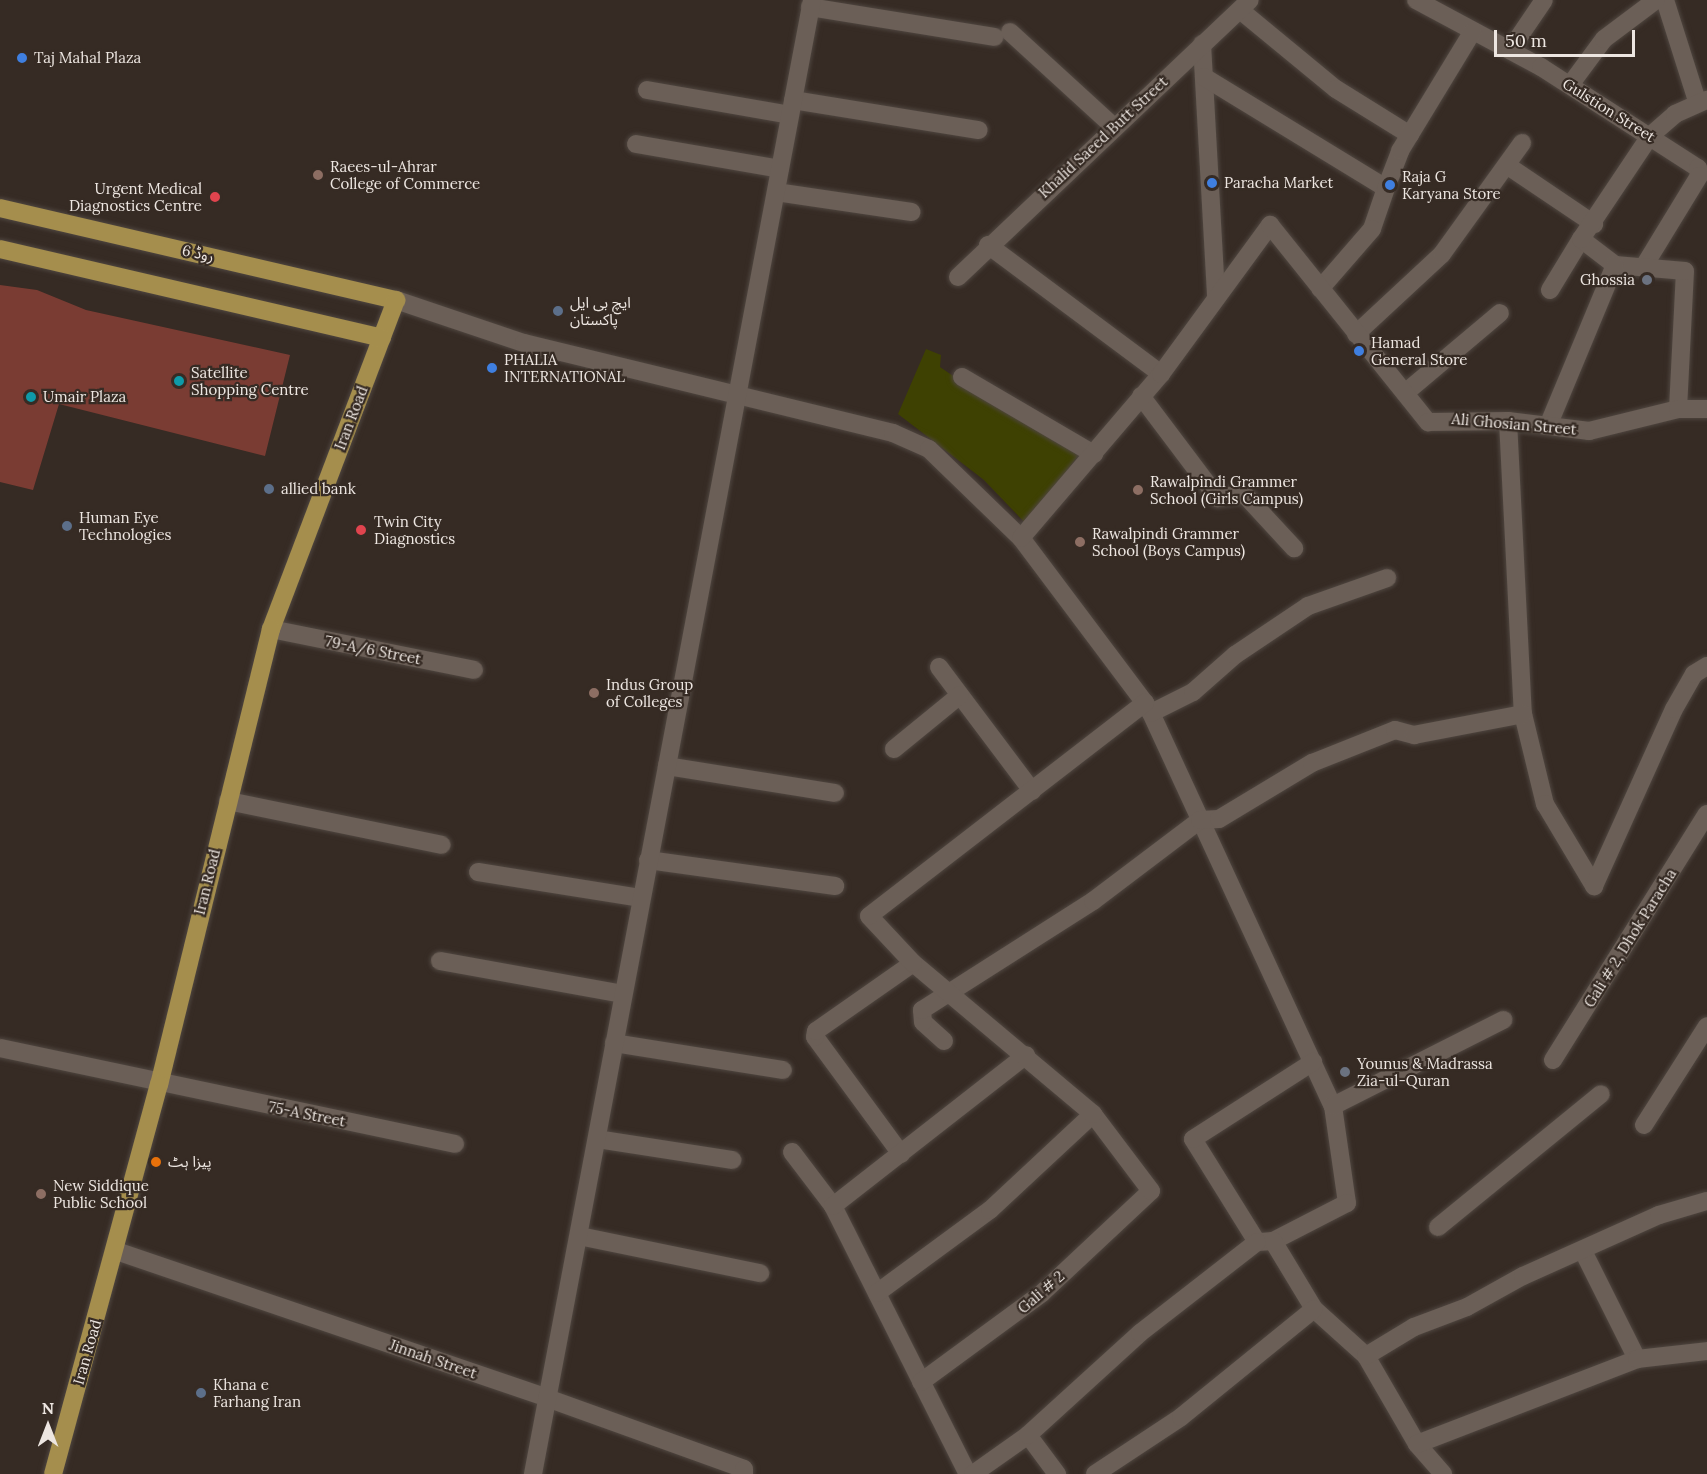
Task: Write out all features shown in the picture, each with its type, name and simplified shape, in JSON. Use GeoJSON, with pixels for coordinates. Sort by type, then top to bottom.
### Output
{"type":"FeatureCollection","features":[{"type":"Feature","properties":{"kind":"main road","name":"روڈ 6"},"geometry":{"type":"LineString","coordinates":[[0,208],[396,300]]}},
{"type":"Feature","properties":{"kind":"main road"},"geometry":{"type":"LineString","coordinates":[[0,249],[382,338]]}},
{"type":"Feature","properties":{"kind":"main road","name":"Iran Road"},"geometry":{"type":"LineString","coordinates":[[53,1474],[116,1251],[271,629],[396,300]]}},
{"type":"Feature","properties":{"kind":"street","name":"Gulstion Street"},"geometry":{"type":"LineString","coordinates":[[1416,0],[1570,85],[1700,171],[1644,266]]}},
{"type":"Feature","properties":{"kind":"street"},"geometry":{"type":"LineString","coordinates":[[1510,50],[1544,0]]}},
{"type":"Feature","properties":{"kind":"street"},"geometry":{"type":"LineString","coordinates":[[1570,85],[1604,39],[1656,0]]}},
{"type":"Feature","properties":{"kind":"street"},"geometry":{"type":"LineString","coordinates":[[1550,290],[1650,136],[1702,101],[1665,0]]}},
{"type":"Feature","properties":{"kind":"street"},"geometry":{"type":"LineString","coordinates":[[533,1474],[640,898],[740,397],[811,4],[1002,35],[1113,126]]}},
{"type":"Feature","properties":{"kind":"street"},"geometry":{"type":"LineString","coordinates":[[1245,5],[1336,89],[1410,135]]}},
{"type":"Feature","properties":{"kind":"street","name":"Khalid Saeed Butt Street"},"geometry":{"type":"LineString","coordinates":[[958,277],[988,245],[1113,126],[1245,5]]}},
{"type":"Feature","properties":{"kind":"street"},"geometry":{"type":"LineString","coordinates":[[1320,289],[1372,229],[1386,188],[1410,135],[1473,31]]}},
{"type":"Feature","properties":{"kind":"street"},"geometry":{"type":"LineString","coordinates":[[1021,538],[1161,374],[1216,296],[1202,44]]}},
{"type":"Feature","properties":{"kind":"street"},"geometry":{"type":"LineString","coordinates":[[1204,77],[1386,188]]}},
{"type":"Feature","properties":{"kind":"street"},"geometry":{"type":"LineString","coordinates":[[647,90],[979,130]]}},
{"type":"Feature","properties":{"kind":"street"},"geometry":{"type":"LineString","coordinates":[[1356,334],[1442,254],[1508,166],[1522,143]]}},
{"type":"Feature","properties":{"kind":"street"},"geometry":{"type":"LineString","coordinates":[[636,144],[780,169]]}},
{"type":"Feature","properties":{"kind":"street"},"geometry":{"type":"LineString","coordinates":[[1508,166],[1594,224]]}},
{"type":"Feature","properties":{"kind":"street"},"geometry":{"type":"LineString","coordinates":[[776,192],[912,212]]}},
{"type":"Feature","properties":{"kind":"street","name":"Ali Ghosian Street"},"geometry":{"type":"LineString","coordinates":[[1216,296],[1270,225],[1428,422],[1508,421],[1589,431],[1678,410],[1707,409]]}},
{"type":"Feature","properties":{"kind":"street"},"geometry":{"type":"LineString","coordinates":[[1581,239],[1615,265],[1644,266],[1686,274],[1678,410]]}},
{"type":"Feature","properties":{"kind":"street"},"geometry":{"type":"LineString","coordinates":[[988,245],[1161,374]]}},
{"type":"Feature","properties":{"kind":"street"},"geometry":{"type":"LineString","coordinates":[[1548,426],[1615,265]]}},
{"type":"Feature","properties":{"kind":"street"},"geometry":{"type":"LineString","coordinates":[[396,300],[524,343],[893,433],[929,449],[1021,538],[1148,708],[1333,1106],[1347,1203],[1265,1241],[1140,1333],[1028,1435],[973,1474]]}},
{"type":"Feature","properties":{"kind":"street"},"geometry":{"type":"LineString","coordinates":[[1405,393],[1500,313]]}},
{"type":"Feature","properties":{"kind":"street"},"geometry":{"type":"LineString","coordinates":[[962,377],[1094,454]]}},
{"type":"Feature","properties":{"kind":"street"},"geometry":{"type":"LineString","coordinates":[[1141,396],[1218,498],[1244,494],[1294,548]]}},
{"type":"Feature","properties":{"kind":"street"},"geometry":{"type":"LineString","coordinates":[[1508,421],[1523,714],[1545,804],[1594,886],[1674,709],[1694,674],[1707,666]]}},
{"type":"Feature","properties":{"kind":"street"},"geometry":{"type":"LineString","coordinates":[[877,1293],[990,1210],[1093,1114],[952,992],[913,963],[869,916],[1032,791],[1148,708],[1193,692],[1234,655],[1308,606],[1388,578]]}},
{"type":"Feature","properties":{"kind":"street","name":"79-A/6 Street"},"geometry":{"type":"LineString","coordinates":[[271,629],[474,670]]}},
{"type":"Feature","properties":{"kind":"street"},"geometry":{"type":"LineString","coordinates":[[939,667],[1032,791]]}},
{"type":"Feature","properties":{"kind":"street"},"geometry":{"type":"LineString","coordinates":[[894,749],[960,695]]}},
{"type":"Feature","properties":{"kind":"street"},"geometry":{"type":"LineString","coordinates":[[944,1041],[919,1016],[952,992],[1093,902],[1200,820],[1219,819],[1311,763],[1395,730],[1414,735],[1523,714]]}},
{"type":"Feature","properties":{"kind":"street"},"geometry":{"type":"LineString","coordinates":[[667,766],[835,793]]}},
{"type":"Feature","properties":{"kind":"street"},"geometry":{"type":"LineString","coordinates":[[228,801],[442,845]]}},
{"type":"Feature","properties":{"kind":"street","name":"Gali # 2, Dhok Paracha"},"geometry":{"type":"LineString","coordinates":[[1553,1060],[1707,814]]}},
{"type":"Feature","properties":{"kind":"street"},"geometry":{"type":"LineString","coordinates":[[648,860],[835,886]]}},
{"type":"Feature","properties":{"kind":"street"},"geometry":{"type":"LineString","coordinates":[[477,872],[640,898]]}},
{"type":"Feature","properties":{"kind":"street"},"geometry":{"type":"LineString","coordinates":[[440,961],[623,994]]}},
{"type":"Feature","properties":{"kind":"street"},"geometry":{"type":"LineString","coordinates":[[901,1154],[815,1037],[816,1031],[913,963]]}},
{"type":"Feature","properties":{"kind":"street"},"geometry":{"type":"LineString","coordinates":[[1333,1106],[1503,1020]]}},
{"type":"Feature","properties":{"kind":"street"},"geometry":{"type":"LineString","coordinates":[[1644,1125],[1707,1026]]}},
{"type":"Feature","properties":{"kind":"street"},"geometry":{"type":"LineString","coordinates":[[614,1043],[783,1070]]}},
{"type":"Feature","properties":{"kind":"street","name":"75-A Street"},"geometry":{"type":"LineString","coordinates":[[0,1048],[159,1084],[455,1144]]}},
{"type":"Feature","properties":{"kind":"street"},"geometry":{"type":"LineString","coordinates":[[833,1206],[1026,1055]]}},
{"type":"Feature","properties":{"kind":"street"},"geometry":{"type":"LineString","coordinates":[[1313,1062],[1193,1139],[1314,1309],[1366,1356],[1417,1444],[1443,1474]]}},
{"type":"Feature","properties":{"kind":"street"},"geometry":{"type":"LineString","coordinates":[[1438,1227],[1601,1094]]}},
{"type":"Feature","properties":{"kind":"street","name":"Gali # 2"},"geometry":{"type":"LineString","coordinates":[[921,1382],[1042,1293],[1152,1191],[1093,1114]]}},
{"type":"Feature","properties":{"kind":"street"},"geometry":{"type":"LineString","coordinates":[[597,1138],[732,1160]]}},
{"type":"Feature","properties":{"kind":"street"},"geometry":{"type":"LineString","coordinates":[[792,1152],[833,1206],[968,1474]]}},
{"type":"Feature","properties":{"kind":"street"},"geometry":{"type":"LineString","coordinates":[[1366,1356],[1414,1327],[1659,1215],[1699,1204]]}},
{"type":"Feature","properties":{"kind":"street"},"geometry":{"type":"LineString","coordinates":[[579,1236],[760,1273]]}},
{"type":"Feature","properties":{"kind":"street","name":"Jinnah Street"},"geometry":{"type":"LineString","coordinates":[[116,1251],[547,1398],[744,1469],[744,1474]]}},
{"type":"Feature","properties":{"kind":"street"},"geometry":{"type":"LineString","coordinates":[[1583,1251],[1637,1359]]}},
{"type":"Feature","properties":{"kind":"street"},"geometry":{"type":"LineString","coordinates":[[1095,1474],[1180,1417],[1314,1309]]}},
{"type":"Feature","properties":{"kind":"street"},"geometry":{"type":"LineString","coordinates":[[1417,1444],[1637,1359],[1707,1351]]}},
{"type":"Feature","properties":{"kind":"street"},"geometry":{"type":"LineString","coordinates":[[1028,1435],[1057,1474]]}},
{"type":"Feature","properties":{"kind":"shaded area"},"geometry":{"type":"Polygon","coordinates":[[[926,349],[941,355],[940,367],[968,386],[1081,452],[1026,524],[984,480],[898,414],[926,349]]]}},
{"type":"Feature","properties":{"kind":"building","name":"Satellite Shopping Centre"},"geometry":{"type":"Polygon","coordinates":[[[0,285],[37,290],[86,310],[290,355],[265,456],[59,404],[33,490],[0,482],[0,285]]]}},
{"type":"Feature","properties":{"kind":"place","name":"Taj Mahal Plaza"},"geometry":{"type":"Point","coordinates":[22,58]}},
{"type":"Feature","properties":{"kind":"place","name":"Raees-ul-Ahrar College of Commerce"},"geometry":{"type":"Point","coordinates":[318,175]}},
{"type":"Feature","properties":{"kind":"place","name":"Paracha Market"},"geometry":{"type":"Point","coordinates":[1212,183]}},
{"type":"Feature","properties":{"kind":"place","name":"Raja G Karyana Store"},"geometry":{"type":"Point","coordinates":[1390,185]}},
{"type":"Feature","properties":{"kind":"place","name":"Urgent Medical Diagnostics Centre"},"geometry":{"type":"Point","coordinates":[215,197]}},
{"type":"Feature","properties":{"kind":"place","name":"Ghossia"},"geometry":{"type":"Point","coordinates":[1647,280]}},
{"type":"Feature","properties":{"kind":"place","name":"ایچ بی ایل پاکستان"},"geometry":{"type":"Point","coordinates":[558,311]}},
{"type":"Feature","properties":{"kind":"place","name":"Hamad General Store"},"geometry":{"type":"Point","coordinates":[1359,351]}},
{"type":"Feature","properties":{"kind":"place","name":"PHALIA INTERNATIONAL"},"geometry":{"type":"Point","coordinates":[492,368]}},
{"type":"Feature","properties":{"kind":"place","name":"Satellite Shopping Centre"},"geometry":{"type":"Point","coordinates":[179,381]}},
{"type":"Feature","properties":{"kind":"place","name":"Umair Plaza"},"geometry":{"type":"Point","coordinates":[31,397]}},
{"type":"Feature","properties":{"kind":"place","name":"allied bank"},"geometry":{"type":"Point","coordinates":[269,489]}},
{"type":"Feature","properties":{"kind":"place","name":"Rawalpindi Grammer School (Girls Campus)"},"geometry":{"type":"Point","coordinates":[1138,490]}},
{"type":"Feature","properties":{"kind":"place","name":"Human Eye Technologies"},"geometry":{"type":"Point","coordinates":[67,526]}},
{"type":"Feature","properties":{"kind":"place","name":"Twin City Diagnostics"},"geometry":{"type":"Point","coordinates":[361,530]}},
{"type":"Feature","properties":{"kind":"place","name":"Rawalpindi Grammer School (Boys Campus)"},"geometry":{"type":"Point","coordinates":[1080,542]}},
{"type":"Feature","properties":{"kind":"place","name":"Indus Group of Colleges"},"geometry":{"type":"Point","coordinates":[594,693]}},
{"type":"Feature","properties":{"kind":"place","name":"Younus & Madrassa Zia-ul-Quran"},"geometry":{"type":"Point","coordinates":[1345,1072]}},
{"type":"Feature","properties":{"kind":"place","name":"پیزا ہٹ"},"geometry":{"type":"Point","coordinates":[156,1162]}},
{"type":"Feature","properties":{"kind":"place","name":"New Siddique Public School"},"geometry":{"type":"Point","coordinates":[41,1194]}},
{"type":"Feature","properties":{"kind":"place","name":"Khana e Farhang Iran"},"geometry":{"type":"Point","coordinates":[201,1393]}}]}
